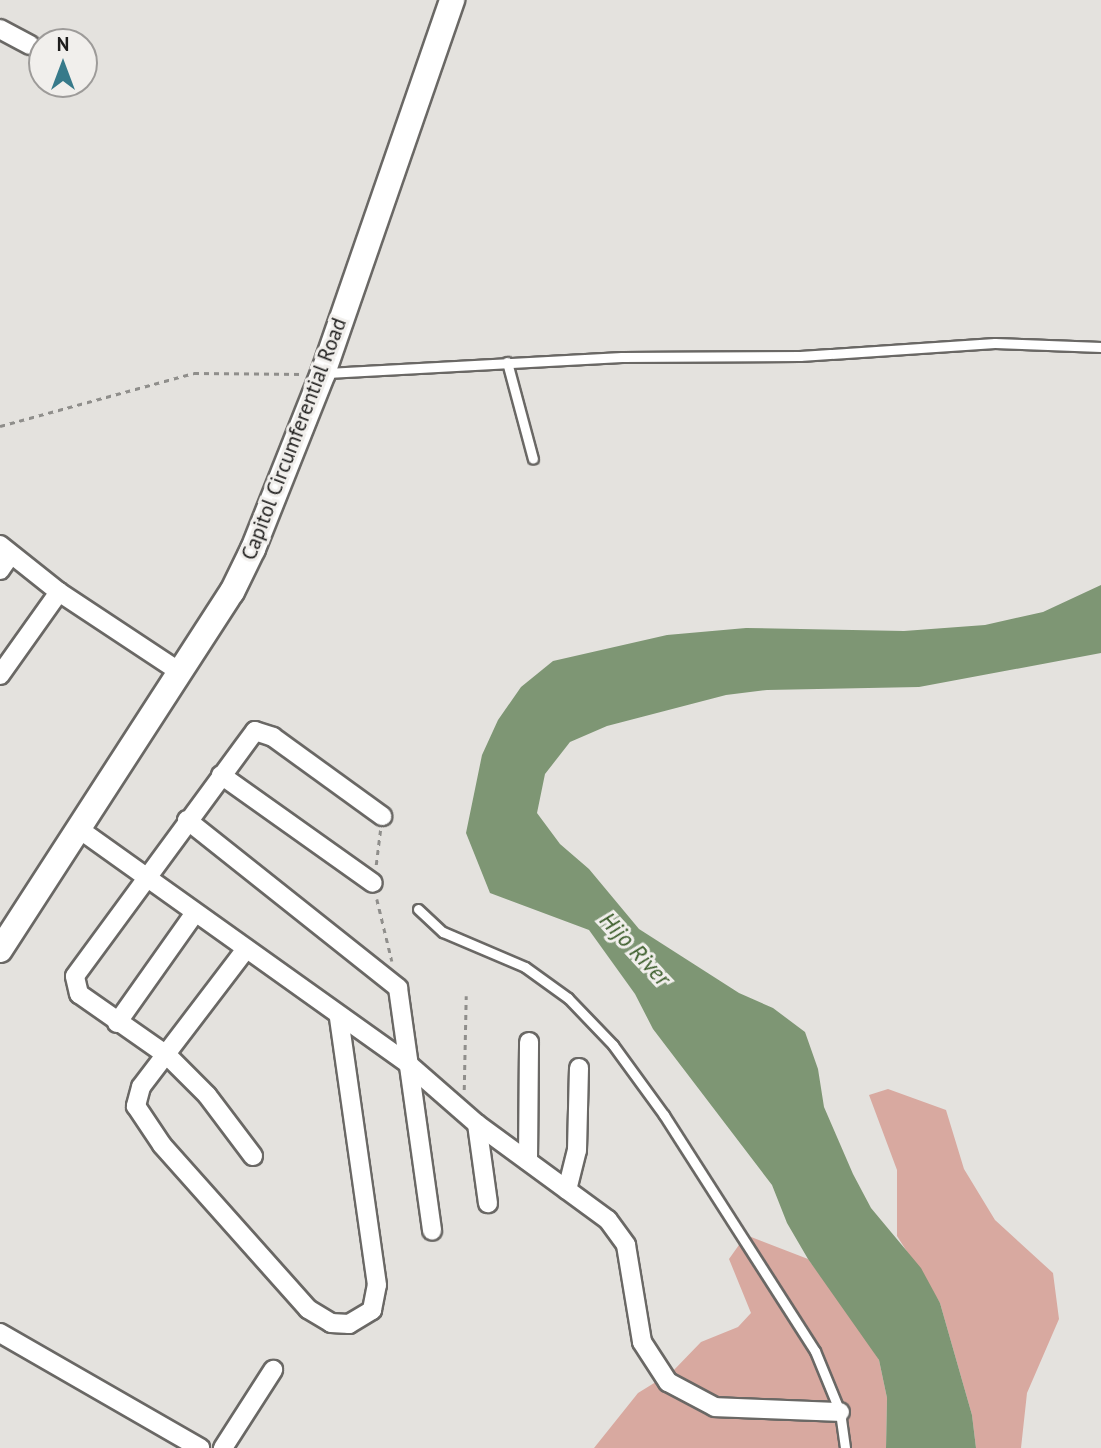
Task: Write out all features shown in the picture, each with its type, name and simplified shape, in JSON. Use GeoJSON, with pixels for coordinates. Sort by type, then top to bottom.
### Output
{"type":"FeatureCollection","features":[{"type":"Feature","properties":{"kind":"main road","name":"Capitol Circumferential Road"},"geometry":{"type":"LineString","coordinates":[[0,950],[232,592],[253,549],[323,373],[452,0]]}},
{"type":"Feature","properties":{"kind":"street"},"geometry":{"type":"LineString","coordinates":[[0,29],[28,44]]}},
{"type":"Feature","properties":{"kind":"street"},"geometry":{"type":"LineString","coordinates":[[0,570],[6,550],[59,592],[180,672]]}},
{"type":"Feature","properties":{"kind":"street"},"geometry":{"type":"LineString","coordinates":[[0,675],[59,592]]}},
{"type":"Feature","properties":{"kind":"street"},"geometry":{"type":"LineString","coordinates":[[253,1156],[215,1105],[168,1056],[79,994],[75,976],[249,736],[263,731],[382,816]]}},
{"type":"Feature","properties":{"kind":"street"},"geometry":{"type":"LineString","coordinates":[[221,775],[373,883]]}},
{"type":"Feature","properties":{"kind":"street"},"geometry":{"type":"LineString","coordinates":[[187,820],[398,988],[432,1231]]}},
{"type":"Feature","properties":{"kind":"street"},"geometry":{"type":"LineString","coordinates":[[79,829],[407,1063],[470,1118],[620,1233],[626,1245],[642,1342],[668,1382],[715,1407],[840,1412]]}},
{"type":"Feature","properties":{"kind":"street"},"geometry":{"type":"LineString","coordinates":[[117,1023],[195,913]]}},
{"type":"Feature","properties":{"kind":"street"},"geometry":{"type":"LineString","coordinates":[[246,950],[168,1056],[141,1087],[138,1114],[308,1310],[331,1323],[349,1324],[372,1310],[377,1284],[339,1017]]}},
{"type":"Feature","properties":{"kind":"street"},"geometry":{"type":"LineString","coordinates":[[528,1161],[529,1042]]}},
{"type":"Feature","properties":{"kind":"street"},"geometry":{"type":"LineString","coordinates":[[567,1190],[577,1150],[579,1068]]}},
{"type":"Feature","properties":{"kind":"street"},"geometry":{"type":"LineString","coordinates":[[470,1118],[488,1203]]}},
{"type":"Feature","properties":{"kind":"street"},"geometry":{"type":"LineString","coordinates":[[0,1333],[200,1448]]}},
{"type":"Feature","properties":{"kind":"street"},"geometry":{"type":"LineString","coordinates":[[223,1448],[273,1370]]}},
{"type":"Feature","properties":{"kind":"lane"},"geometry":{"type":"LineString","coordinates":[[323,373],[507,362],[800,356],[995,343],[1101,347]]}},
{"type":"Feature","properties":{"kind":"lane"},"geometry":{"type":"LineString","coordinates":[[507,362],[533,459]]}},
{"type":"Feature","properties":{"kind":"lane"},"geometry":{"type":"LineString","coordinates":[[418,909],[443,932],[525,967],[568,998],[613,1045],[664,1115],[815,1351],[840,1412],[845,1448]]}},
{"type":"Feature","properties":{"kind":"path"},"geometry":{"type":"LineString","coordinates":[[0,426],[194,373],[323,373]]}},
{"type":"Feature","properties":{"kind":"path"},"geometry":{"type":"LineString","coordinates":[[382,816],[373,883],[398,988]]}},
{"type":"Feature","properties":{"kind":"path"},"geometry":{"type":"LineString","coordinates":[[466,996],[470,1118]]}},
{"type":"Feature","properties":{"kind":"shaded area"},"geometry":{"type":"Polygon","coordinates":[[[888,1089],[946,1110],[964,1169],[995,1220],[1053,1273],[1059,1319],[1027,1393],[1021,1448],[976,1448],[972,1415],[940,1303],[897,1236],[897,1170],[869,1095],[888,1089]]]}},
{"type":"Feature","properties":{"kind":"shaded area"},"geometry":{"type":"Polygon","coordinates":[[[746,1235],[808,1259],[857,1324],[879,1360],[887,1398],[886,1448],[594,1448],[638,1393],[672,1372],[701,1342],[738,1327],[751,1313],[729,1259],[746,1235]]]}},
{"type":"Feature","properties":{"kind":"water","name":"Hijo River"},"geometry":{"type":"Polygon","coordinates":[[[1101,585],[1101,653],[919,687],[767,690],[726,695],[607,726],[570,742],[545,774],[537,813],[560,844],[589,869],[639,929],[739,993],[773,1008],[805,1032],[818,1069],[824,1107],[853,1174],[871,1208],[921,1268],[940,1303],[972,1415],[976,1448],[886,1448],[887,1398],[879,1360],[808,1259],[787,1223],[772,1185],[653,1029],[635,994],[589,930],[490,893],[466,833],[482,755],[498,720],[521,687],[553,661],[667,635],[746,628],[904,631],[985,625],[1043,612],[1101,585]]]}}]}
